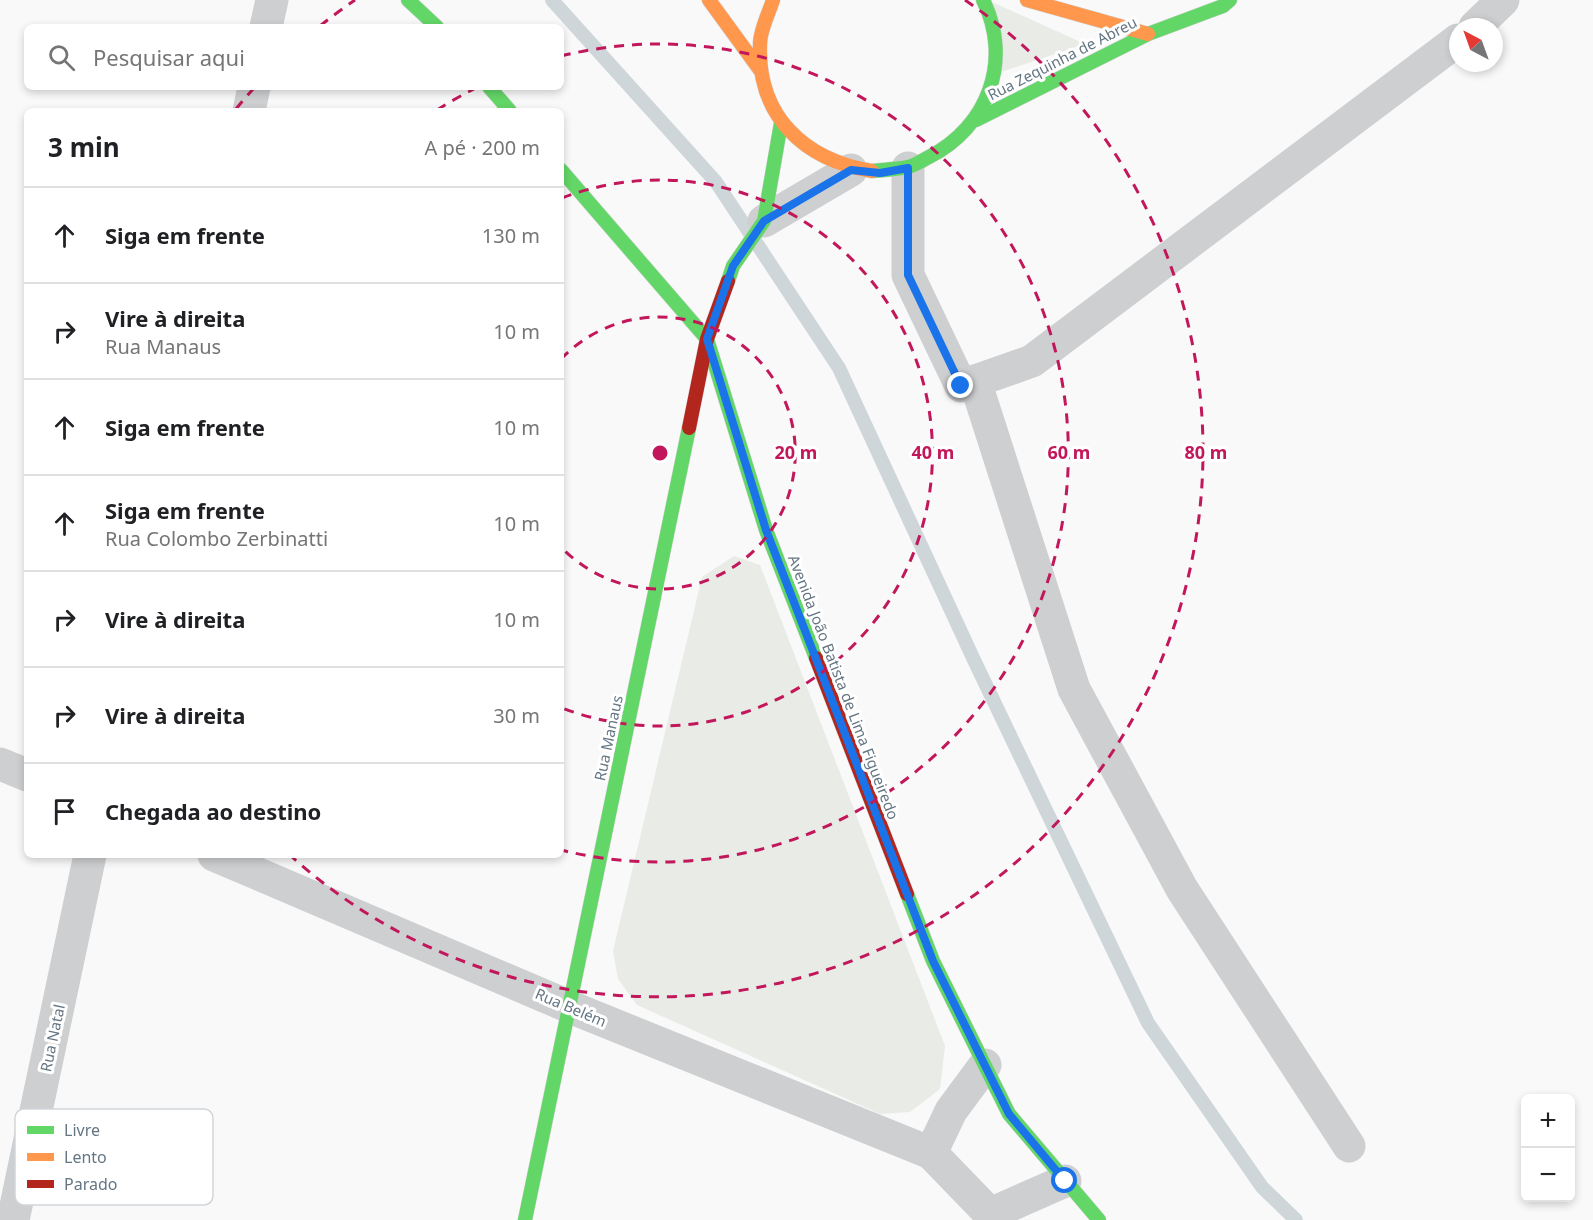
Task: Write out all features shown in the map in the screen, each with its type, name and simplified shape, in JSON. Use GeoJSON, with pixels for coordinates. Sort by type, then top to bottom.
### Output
{"type":"FeatureCollection","features":[{"type":"Feature","properties":{"kind":"street"},"geometry":{"type":"LineString","coordinates":[[267,24],[272,0]]}},
{"type":"Feature","properties":{"kind":"street"},"geometry":{"type":"LineString","coordinates":[[408,0],[434,24]]}},
{"type":"Feature","properties":{"kind":"street"},"geometry":{"type":"LineString","coordinates":[[709,0],[760,70]]}},
{"type":"Feature","properties":{"kind":"street"},"geometry":{"type":"LineString","coordinates":[[773,0],[766,14],[760,42],[760,70],[767,98],[781,123],[801,144],[824,160],[851,170],[880,173],[908,168],[934,158],[957,141],[976,120],[989,94],[996,66],[996,38],[983,0]]}},
{"type":"Feature","properties":{"kind":"street"},"geometry":{"type":"LineString","coordinates":[[1028,0],[1148,34]]}},
{"type":"Feature","properties":{"kind":"street","name":"Rua Zequinha de Abreu"},"geometry":{"type":"LineString","coordinates":[[976,120],[1148,34],[1223,6],[1230,0]]}},
{"type":"Feature","properties":{"kind":"street"},"geometry":{"type":"LineString","coordinates":[[1484,18],[1503,0]]}},
{"type":"Feature","properties":{"kind":"street"},"geometry":{"type":"LineString","coordinates":[[908,168],[908,275],[961,386],[1032,361],[1449,47]]}},
{"type":"Feature","properties":{"kind":"street"},"geometry":{"type":"LineString","coordinates":[[250,108],[253,90]]}},
{"type":"Feature","properties":{"kind":"street"},"geometry":{"type":"LineString","coordinates":[[492,90],[507,108]]}},
{"type":"Feature","properties":{"kind":"street"},"geometry":{"type":"LineString","coordinates":[[764,221],[781,123]]}},
{"type":"Feature","properties":{"kind":"street"},"geometry":{"type":"LineString","coordinates":[[764,221],[851,170]]}},
{"type":"Feature","properties":{"kind":"street","name":"Avenida João Batista de Lima Figueiredo"},"geometry":{"type":"LineString","coordinates":[[564,173],[707,339],[766,530],[933,961],[1009,1114],[1099,1220]]}},
{"type":"Feature","properties":{"kind":"street","name":"Rua Manaus"},"geometry":{"type":"LineString","coordinates":[[525,1220],[707,339],[733,266],[764,221]]}},
{"type":"Feature","properties":{"kind":"street"},"geometry":{"type":"LineString","coordinates":[[975,381],[1074,689],[1182,889],[1349,1146]]}},
{"type":"Feature","properties":{"kind":"street"},"geometry":{"type":"LineString","coordinates":[[0,764],[24,774]]}},
{"type":"Feature","properties":{"kind":"street","name":"Rua Natal"},"geometry":{"type":"LineString","coordinates":[[36,1109],[89,858]]}},
{"type":"Feature","properties":{"kind":"street","name":"Rua Belém"},"geometry":{"type":"LineString","coordinates":[[221,858],[570,1007],[931,1153]]}},
{"type":"Feature","properties":{"kind":"street"},"geometry":{"type":"LineString","coordinates":[[985,1065],[951,1111],[931,1153],[989,1217],[1065,1181]]}},
{"type":"Feature","properties":{"kind":"street","name":"Rua Natal"},"geometry":{"type":"LineString","coordinates":[[13,1220],[16,1205]]}},
{"type":"Feature","properties":{"kind":"shaded area"},"geometry":{"type":"Polygon","coordinates":[[[992,2],[1085,44],[998,73],[992,2]]]}},
{"type":"Feature","properties":{"kind":"shaded area"},"geometry":{"type":"Polygon","coordinates":[[[734,556],[760,565],[945,1046],[940,1089],[910,1112],[880,1114],[637,1005],[618,979],[613,951],[702,577],[734,556]]]}},
{"type":"Feature","properties":{"kind":"waterway"},"geometry":{"type":"LineString","coordinates":[[552,0],[716,182],[839,368],[974,660],[1148,1023],[1262,1187],[1296,1220]]}},
{"type":"Feature","properties":{"kind":"traffic: fast"},"geometry":{"type":"LineString","coordinates":[[408,0],[434,24]]}},
{"type":"Feature","properties":{"kind":"traffic: fast"},"geometry":{"type":"LineString","coordinates":[[872,171],[917,164],[949,144],[967,128],[980,110],[995,68],[996,46],[992,23],[983,0]]}},
{"type":"Feature","properties":{"kind":"traffic: fast"},"geometry":{"type":"LineString","coordinates":[[976,120],[1148,34],[1223,6],[1230,0]]}},
{"type":"Feature","properties":{"kind":"traffic: fast"},"geometry":{"type":"LineString","coordinates":[[492,90],[507,108]]}},
{"type":"Feature","properties":{"kind":"traffic: fast"},"geometry":{"type":"LineString","coordinates":[[728,281],[733,266],[764,221],[781,123]]}},
{"type":"Feature","properties":{"kind":"traffic: fast"},"geometry":{"type":"LineString","coordinates":[[564,173],[707,339],[766,530],[816,658]]}},
{"type":"Feature","properties":{"kind":"traffic: fast"},"geometry":{"type":"LineString","coordinates":[[525,1220],[689,428]]}},
{"type":"Feature","properties":{"kind":"traffic: fast"},"geometry":{"type":"LineString","coordinates":[[907,894],[933,961],[1009,1114],[1099,1220]]}},
{"type":"Feature","properties":{"kind":"traffic: slow"},"geometry":{"type":"LineString","coordinates":[[709,0],[760,70]]}},
{"type":"Feature","properties":{"kind":"traffic: slow"},"geometry":{"type":"LineString","coordinates":[[773,0],[763,27],[760,44],[761,70],[767,93],[776,113],[789,130],[806,145],[825,157],[872,171]]}},
{"type":"Feature","properties":{"kind":"traffic: slow"},"geometry":{"type":"LineString","coordinates":[[1027,0],[1148,34]]}},
{"type":"Feature","properties":{"kind":"traffic: jam"},"geometry":{"type":"LineString","coordinates":[[689,428],[707,339],[728,281]]}},
{"type":"Feature","properties":{"kind":"traffic: jam"},"geometry":{"type":"LineString","coordinates":[[816,658],[907,894]]}},
{"type":"Feature","properties":{"kind":"route"},"geometry":{"type":"LineString","coordinates":[[961,386],[908,275],[908,168],[880,173],[851,170],[764,221],[733,266],[707,339],[766,530],[933,961],[1009,1114],[1065,1181]]}}]}
